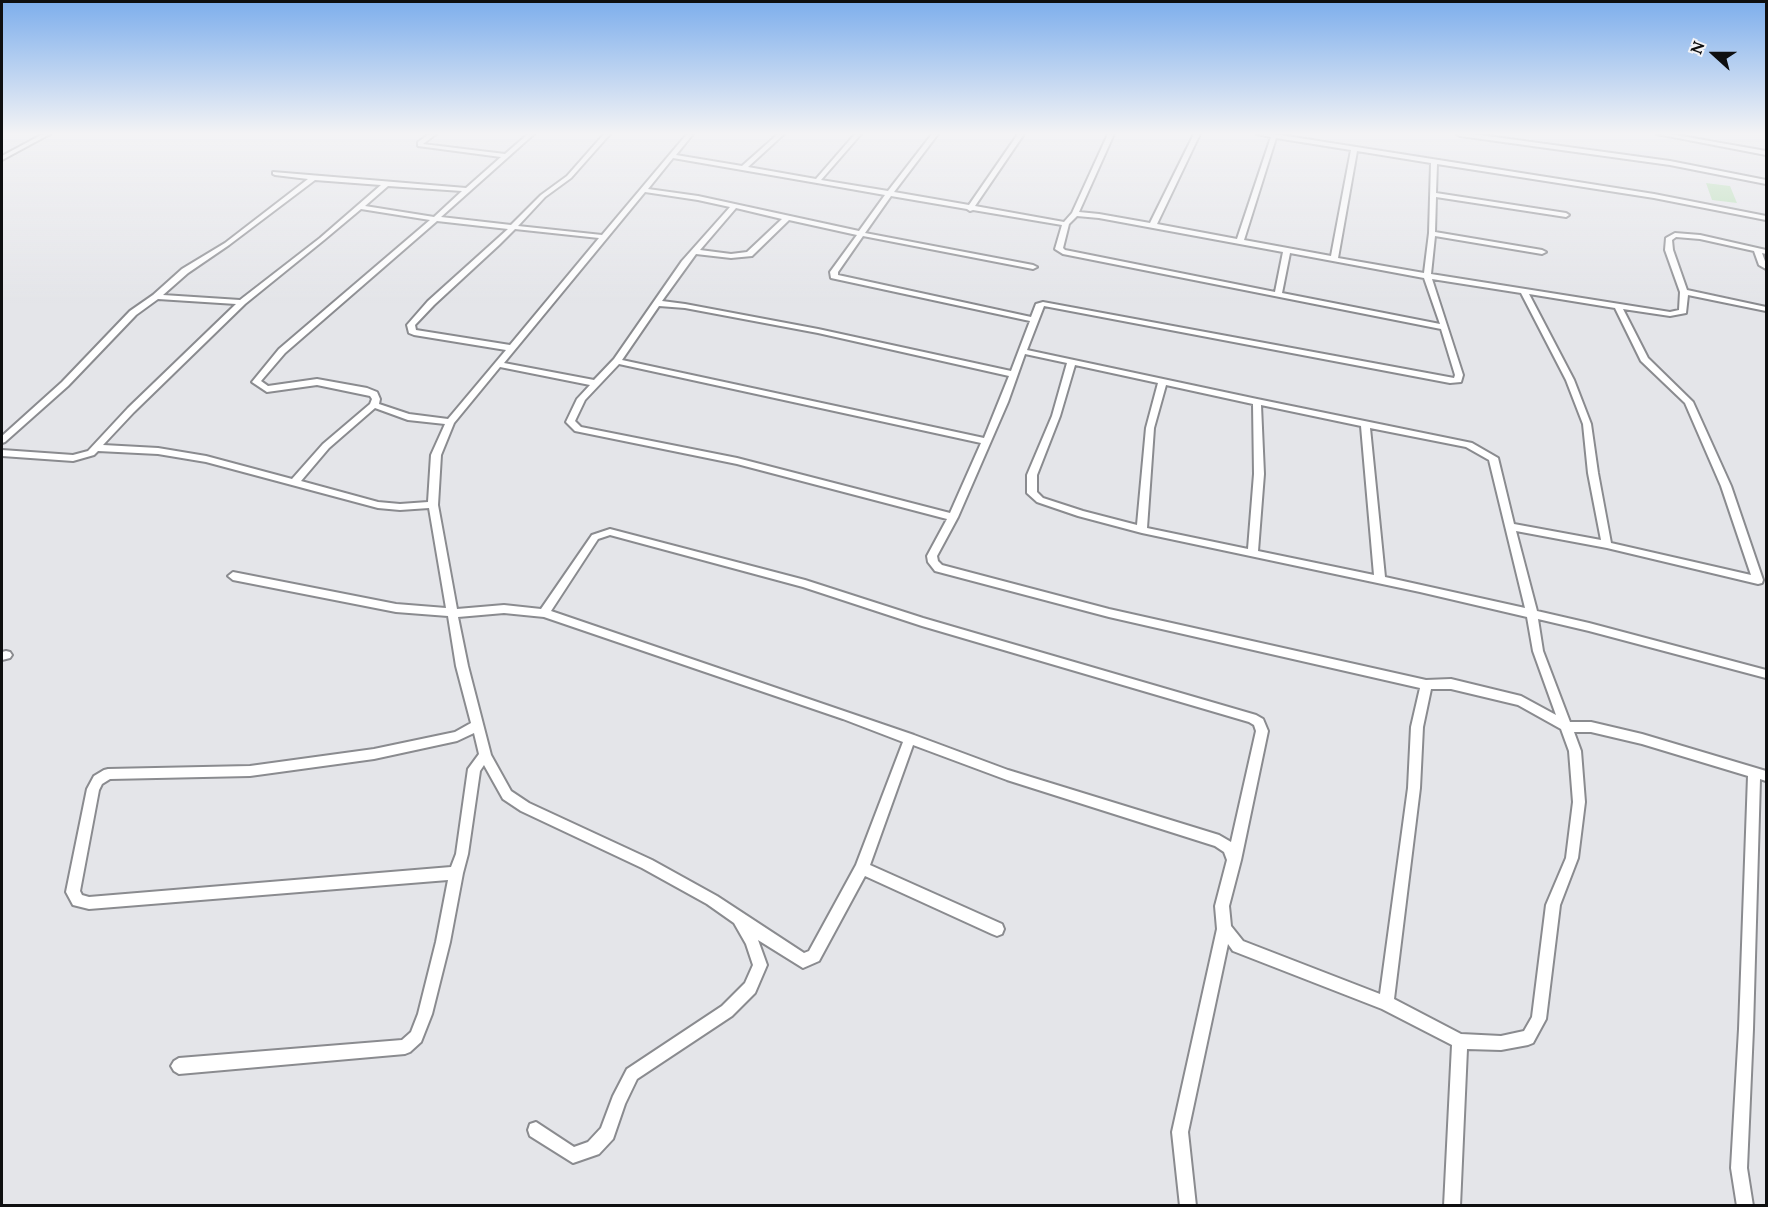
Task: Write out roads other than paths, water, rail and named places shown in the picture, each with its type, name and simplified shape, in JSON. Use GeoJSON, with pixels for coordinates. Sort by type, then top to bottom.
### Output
{"type":"FeatureCollection","features":[{"type":"Feature","properties":{"kind":"street"},"geometry":{"type":"LineString","coordinates":[[2,440],[65,384],[133,313],[156,297],[184,271],[227,244],[298,190]]}},
{"type":"Feature","properties":{"kind":"street"},"geometry":{"type":"LineString","coordinates":[[2,453],[73,458],[82,457],[97,448],[131,410],[242,302],[379,190]]}},
{"type":"Feature","properties":{"kind":"street"},"geometry":{"type":"LineString","coordinates":[[294,483],[326,446],[374,405],[376,399],[374,394],[317,382],[267,388],[256,382],[282,351],[468,190]]}},
{"type":"Feature","properties":{"kind":"street"},"geometry":{"type":"LineString","coordinates":[[512,348],[417,333],[412,331],[411,325],[431,303],[551,190]]}},
{"type":"Feature","properties":{"kind":"street"},"geometry":{"type":"LineString","coordinates":[[644,190],[450,422],[436,455],[433,505],[462,666],[485,755],[493,772],[507,795],[525,807],[647,864],[692,888],[803,961],[814,956],[862,868],[910,738]]}},
{"type":"Feature","properties":{"kind":"street"},"geometry":{"type":"LineString","coordinates":[[646,190],[1033,267]]}},
{"type":"Feature","properties":{"kind":"street"},"geometry":{"type":"LineString","coordinates":[[867,190],[1066,224]]}},
{"type":"Feature","properties":{"kind":"street"},"geometry":{"type":"LineString","coordinates":[[892,190],[834,272],[834,276],[843,280],[1034,320]]}},
{"type":"Feature","properties":{"kind":"street"},"geometry":{"type":"LineString","coordinates":[[970,209],[983,190]]}},
{"type":"Feature","properties":{"kind":"street"},"geometry":{"type":"LineString","coordinates":[[1086,190],[1075,214],[1066,224],[1059,249],[1063,252],[1155,272],[1443,327]]}},
{"type":"Feature","properties":{"kind":"street"},"geometry":{"type":"LineString","coordinates":[[1152,225],[1169,190]]}},
{"type":"Feature","properties":{"kind":"street"},"geometry":{"type":"LineString","coordinates":[[1240,241],[1256,190]]}},
{"type":"Feature","properties":{"kind":"street"},"geometry":{"type":"LineString","coordinates":[[1334,258],[1346,190]]}},
{"type":"Feature","properties":{"kind":"street"},"geometry":{"type":"LineString","coordinates":[[1432,190],[1432,233],[1427,276],[1459,375],[1458,380],[1450,381],[1048,303],[1039,306],[1012,374],[1004,402],[953,517],[932,556],[933,562],[939,568],[1109,613],[1426,685],[1451,684],[1521,701],[1568,727],[1591,726],[1760,774],[1739,1168],[1745,1206]]}},
{"type":"Feature","properties":{"kind":"street"},"geometry":{"type":"LineString","coordinates":[[1617,190],[1767,218]]}},
{"type":"Feature","properties":{"kind":"street"},"geometry":{"type":"LineString","coordinates":[[1432,194],[1566,215]]}},
{"type":"Feature","properties":{"kind":"street"},"geometry":{"type":"LineString","coordinates":[[734,206],[694,252],[616,361],[573,412],[570,422],[578,429],[737,461],[953,517]]}},
{"type":"Feature","properties":{"kind":"street"},"geometry":{"type":"LineString","coordinates":[[361,207],[436,219],[605,237]]}},
{"type":"Feature","properties":{"kind":"street"},"geometry":{"type":"LineString","coordinates":[[1075,214],[1152,225],[1427,276],[1678,314],[1683,311],[1684,292],[1669,250],[1668,239],[1686,235],[1767,252]]}},
{"type":"Feature","properties":{"kind":"street"},"geometry":{"type":"LineString","coordinates":[[694,252],[731,256],[749,254],[788,218]]}},
{"type":"Feature","properties":{"kind":"street"},"geometry":{"type":"LineString","coordinates":[[1432,233],[1542,252]]}},
{"type":"Feature","properties":{"kind":"street"},"geometry":{"type":"LineString","coordinates":[[1278,294],[1287,250]]}},
{"type":"Feature","properties":{"kind":"street"},"geometry":{"type":"LineString","coordinates":[[1757,250],[1763,265],[1767,267]]}},
{"type":"Feature","properties":{"kind":"street"},"geometry":{"type":"LineString","coordinates":[[1524,292],[1570,380],[1587,424],[1593,473],[1607,545]]}},
{"type":"Feature","properties":{"kind":"street"},"geometry":{"type":"LineString","coordinates":[[1684,292],[1767,309]]}},
{"type":"Feature","properties":{"kind":"street"},"geometry":{"type":"LineString","coordinates":[[156,297],[242,302]]}},
{"type":"Feature","properties":{"kind":"street"},"geometry":{"type":"LineString","coordinates":[[656,303],[684,306],[818,331],[1012,374]]}},
{"type":"Feature","properties":{"kind":"street"},"geometry":{"type":"LineString","coordinates":[[1618,306],[1644,359],[1689,402],[1726,486],[1762,580]]}},
{"type":"Feature","properties":{"kind":"street"},"geometry":{"type":"LineString","coordinates":[[1022,351],[1469,445],[1493,458],[1532,614],[1538,651],[1575,751],[1579,802],[1572,858],[1553,905],[1539,1019],[1527,1038],[1501,1043],[1460,1041],[1386,1003],[1238,946],[1224,929]]}},
{"type":"Feature","properties":{"kind":"street"},"geometry":{"type":"LineString","coordinates":[[616,361],[986,441]]}},
{"type":"Feature","properties":{"kind":"street"},"geometry":{"type":"LineString","coordinates":[[1072,361],[1056,416],[1032,475],[1032,493],[1050,505],[1142,530],[1253,551],[1532,614],[1767,674]]}},
{"type":"Feature","properties":{"kind":"street"},"geometry":{"type":"LineString","coordinates":[[498,364],[595,384]]}},
{"type":"Feature","properties":{"kind":"street"},"geometry":{"type":"LineString","coordinates":[[1142,530],[1150,428],[1163,381]]}},
{"type":"Feature","properties":{"kind":"street"},"geometry":{"type":"LineString","coordinates":[[1253,551],[1259,474],[1257,402]]}},
{"type":"Feature","properties":{"kind":"street"},"geometry":{"type":"LineString","coordinates":[[374,405],[408,417],[450,422]]}},
{"type":"Feature","properties":{"kind":"street"},"geometry":{"type":"LineString","coordinates":[[1365,424],[1380,579]]}},
{"type":"Feature","properties":{"kind":"street"},"geometry":{"type":"LineString","coordinates":[[97,448],[158,451],[206,459],[378,505],[400,507],[433,505]]}},
{"type":"Feature","properties":{"kind":"street"},"geometry":{"type":"LineString","coordinates":[[1510,527],[1607,545],[1762,580]]}},
{"type":"Feature","properties":{"kind":"street"},"geometry":{"type":"LineString","coordinates":[[544,613],[595,537],[610,532],[805,584],[922,622],[1252,718],[1259,722],[1262,731],[1222,906],[1224,929],[1180,1132],[1188,1206]]}},
{"type":"Feature","properties":{"kind":"street"},"geometry":{"type":"LineString","coordinates":[[233,576],[396,608],[454,613],[504,609],[544,613],[910,738],[1007,775],[1218,841],[1228,848],[1234,860]]}},
{"type":"Feature","properties":{"kind":"street"},"geometry":{"type":"LineString","coordinates":[[1386,1003],[1414,788],[1418,727],[1426,685]]}},
{"type":"Feature","properties":{"kind":"street"},"geometry":{"type":"LineString","coordinates":[[456,873],[89,903],[78,901],[73,892],[93,789],[98,780],[108,774],[250,771],[374,754],[457,736],[477,726]]}},
{"type":"Feature","properties":{"kind":"street"},"geometry":{"type":"LineString","coordinates":[[179,1066],[405,1047],[416,1037],[426,1014],[443,942],[468,824],[469,788],[474,769],[485,755]]}},
{"type":"Feature","properties":{"kind":"street"},"geometry":{"type":"LineString","coordinates":[[862,868],[997,929]]}},
{"type":"Feature","properties":{"kind":"street"},"geometry":{"type":"LineString","coordinates":[[536,1130],[573,1155],[593,1148],[607,1133],[618,1101],[632,1074],[727,1011],[750,988],[760,965],[752,941],[739,918]]}},
{"type":"Feature","properties":{"kind":"street"},"geometry":{"type":"LineString","coordinates":[[1452,1206],[1460,1041]]}}]}
